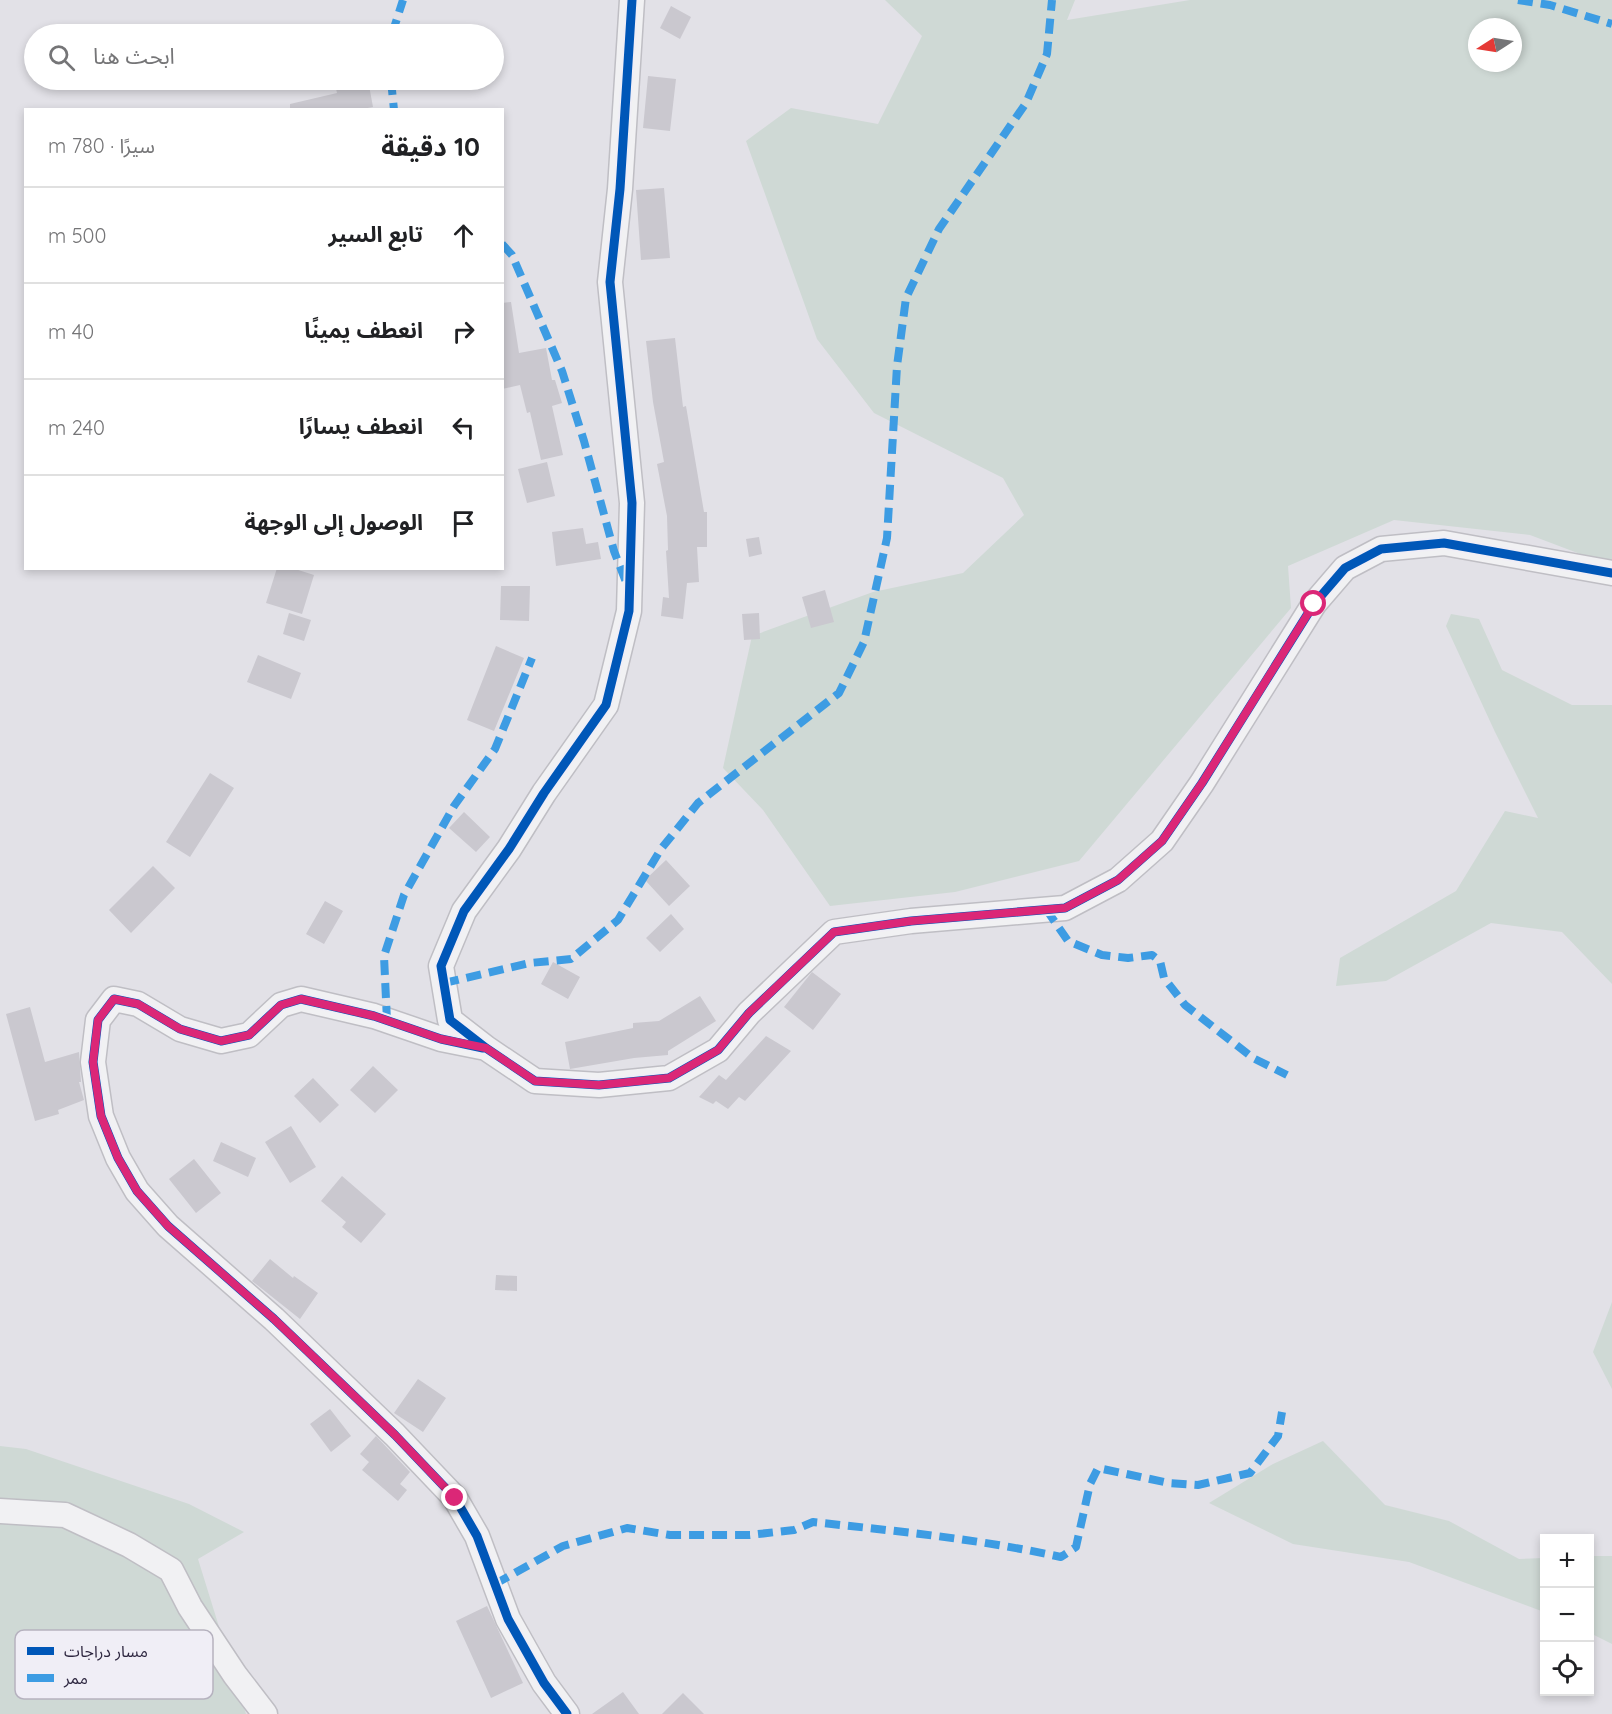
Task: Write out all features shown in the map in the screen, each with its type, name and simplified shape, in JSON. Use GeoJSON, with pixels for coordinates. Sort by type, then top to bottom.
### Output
{"type":"FeatureCollection","features":[{"type":"Feature","properties":{"kind":"street"},"geometry":{"type":"LineString","coordinates":[[632,0],[620,189],[610,282],[632,503],[629,611],[606,705],[544,793],[509,849],[464,911],[441,966],[450,1020],[535,1081],[599,1085],[669,1078],[718,1050],[749,1013],[834,932],[923,920],[1065,908],[1118,880],[1162,841],[1202,783],[1314,604],[1345,568],[1381,549],[1444,543],[1612,573]]}},
{"type":"Feature","properties":{"kind":"street"},"geometry":{"type":"LineString","coordinates":[[486,1048],[441,1039],[374,1016],[301,999],[281,1005],[249,1035],[221,1041],[180,1029],[138,1004],[114,999],[98,1020],[93,1062],[101,1116],[118,1158],[137,1191],[168,1226],[274,1319],[395,1435],[455,1498],[477,1536],[508,1619],[544,1683],[567,1714]]}},
{"type":"Feature","properties":{"kind":"street"},"geometry":{"type":"LineString","coordinates":[[0,1511],[65,1515],[129,1545],[171,1570],[205,1630]]}},
{"type":"Feature","properties":{"kind":"street"},"geometry":{"type":"LineString","coordinates":[[213,1643],[235,1676],[265,1714]]}},
{"type":"Feature","properties":{"kind":"shaded area"},"geometry":{"type":"Polygon","coordinates":[[[885,0],[1075,0],[1067,20],[1190,0],[1612,0],[1612,566],[1530,535],[1394,520],[1288,566],[1291,608],[1079,861],[955,892],[830,906],[763,810],[723,768],[752,636],[873,592],[963,573],[1024,515],[1003,478],[874,413],[817,339],[746,141],[791,108],[878,124],[922,36],[885,0]]]}},
{"type":"Feature","properties":{"kind":"shaded area"},"geometry":{"type":"Polygon","coordinates":[[[1451,614],[1479,619],[1502,670],[1572,705],[1612,705],[1612,984],[1562,932],[1491,923],[1386,981],[1336,986],[1340,958],[1456,891],[1505,811],[1538,818],[1446,626],[1451,614]]]}},
{"type":"Feature","properties":{"kind":"shaded area"},"geometry":{"type":"Polygon","coordinates":[[[1612,1302],[1612,1389],[1593,1352],[1612,1302]]]}},
{"type":"Feature","properties":{"kind":"shaded area"},"geometry":{"type":"Polygon","coordinates":[[[1323,1441],[1385,1505],[1449,1521],[1519,1559],[1540,1558],[1540,1611],[1409,1562],[1293,1544],[1209,1503],[1273,1464],[1323,1441]]]}},
{"type":"Feature","properties":{"kind":"shaded area"},"geometry":{"type":"Polygon","coordinates":[[[0,1446],[26,1449],[189,1504],[244,1532],[198,1559],[246,1714],[0,1714],[0,1446]]]}},
{"type":"Feature","properties":{"kind":"shaded area"},"geometry":{"type":"Polygon","coordinates":[[[1594,1556],[1612,1556],[1612,1644],[1594,1635],[1594,1556]]]}},
{"type":"Feature","properties":{"kind":"building"},"geometry":{"type":"Polygon","coordinates":[[[671,6],[691,17],[680,39],[660,28],[671,6]]]}},
{"type":"Feature","properties":{"kind":"building"},"geometry":{"type":"Polygon","coordinates":[[[648,76],[676,79],[670,131],[643,128],[648,76]]]}},
{"type":"Feature","properties":{"kind":"building"},"geometry":{"type":"Polygon","coordinates":[[[336,90],[370,90],[373,107],[290,108],[290,104],[337,93],[336,90]]]}},
{"type":"Feature","properties":{"kind":"building"},"geometry":{"type":"Polygon","coordinates":[[[664,188],[670,258],[641,260],[636,190],[664,188]]]}},
{"type":"Feature","properties":{"kind":"building"},"geometry":{"type":"Polygon","coordinates":[[[511,302],[519,353],[546,348],[552,380],[555,380],[562,403],[552,406],[563,455],[541,460],[530,412],[527,413],[520,385],[504,389],[504,303],[511,302]]]}},
{"type":"Feature","properties":{"kind":"building"},"geometry":{"type":"Polygon","coordinates":[[[675,338],[683,407],[686,406],[704,512],[707,512],[707,547],[697,547],[699,582],[687,583],[683,619],[661,616],[663,597],[669,598],[666,551],[668,550],[667,516],[657,464],[664,462],[653,402],[646,341],[675,338]]]}},
{"type":"Feature","properties":{"kind":"building"},"geometry":{"type":"Polygon","coordinates":[[[547,462],[555,496],[527,503],[518,469],[547,462]]]}},
{"type":"Feature","properties":{"kind":"building"},"geometry":{"type":"Polygon","coordinates":[[[583,528],[586,544],[598,542],[601,559],[556,566],[552,532],[583,528]]]}},
{"type":"Feature","properties":{"kind":"building"},"geometry":{"type":"Polygon","coordinates":[[[759,537],[762,554],[749,557],[746,539],[759,537]]]}},
{"type":"Feature","properties":{"kind":"building"},"geometry":{"type":"Polygon","coordinates":[[[276,570],[298,570],[314,575],[302,614],[266,603],[276,570]]]}},
{"type":"Feature","properties":{"kind":"building"},"geometry":{"type":"Polygon","coordinates":[[[501,586],[530,586],[529,621],[500,620],[501,586]]]}},
{"type":"Feature","properties":{"kind":"building"},"geometry":{"type":"Polygon","coordinates":[[[825,590],[834,622],[811,628],[802,597],[825,590]]]}},
{"type":"Feature","properties":{"kind":"building"},"geometry":{"type":"Polygon","coordinates":[[[289,613],[311,620],[304,641],[283,634],[289,613]]]}},
{"type":"Feature","properties":{"kind":"building"},"geometry":{"type":"Polygon","coordinates":[[[759,613],[760,639],[744,640],[742,614],[759,613]]]}},
{"type":"Feature","properties":{"kind":"building"},"geometry":{"type":"Polygon","coordinates":[[[496,646],[524,658],[494,731],[467,720],[496,646]]]}},
{"type":"Feature","properties":{"kind":"building"},"geometry":{"type":"Polygon","coordinates":[[[258,655],[301,673],[291,699],[247,682],[258,655]]]}},
{"type":"Feature","properties":{"kind":"building"},"geometry":{"type":"Polygon","coordinates":[[[210,773],[234,788],[190,857],[166,842],[210,773]]]}},
{"type":"Feature","properties":{"kind":"building"},"geometry":{"type":"Polygon","coordinates":[[[464,812],[490,837],[476,852],[449,828],[464,812]]]}},
{"type":"Feature","properties":{"kind":"building"},"geometry":{"type":"Polygon","coordinates":[[[666,860],[690,886],[669,906],[645,880],[666,860]]]}},
{"type":"Feature","properties":{"kind":"building"},"geometry":{"type":"Polygon","coordinates":[[[153,866],[175,888],[131,933],[109,910],[153,866]]]}},
{"type":"Feature","properties":{"kind":"building"},"geometry":{"type":"Polygon","coordinates":[[[325,901],[343,911],[324,944],[306,934],[325,901]]]}},
{"type":"Feature","properties":{"kind":"building"},"geometry":{"type":"Polygon","coordinates":[[[671,914],[684,929],[660,952],[646,938],[671,914]]]}},
{"type":"Feature","properties":{"kind":"building"},"geometry":{"type":"Polygon","coordinates":[[[553,962],[580,977],[568,999],[541,984],[553,962]]]}},
{"type":"Feature","properties":{"kind":"building"},"geometry":{"type":"Polygon","coordinates":[[[812,972],[841,994],[813,1030],[784,1007],[812,972]]]}},
{"type":"Feature","properties":{"kind":"building"},"geometry":{"type":"Polygon","coordinates":[[[700,996],[716,1021],[668,1051],[668,1055],[634,1058],[570,1069],[565,1042],[633,1028],[633,1023],[659,1021],[700,996]]]}},
{"type":"Feature","properties":{"kind":"building"},"geometry":{"type":"Polygon","coordinates":[[[30,1007],[45,1062],[79,1052],[81,1082],[79,1082],[84,1100],[58,1110],[59,1114],[35,1121],[6,1014],[30,1007]]]}},
{"type":"Feature","properties":{"kind":"building"},"geometry":{"type":"Polygon","coordinates":[[[766,1036],[791,1051],[745,1101],[739,1097],[728,1109],[716,1101],[713,1104],[699,1097],[719,1075],[726,1080],[766,1036]]]}},
{"type":"Feature","properties":{"kind":"building"},"geometry":{"type":"Polygon","coordinates":[[[373,1066],[398,1090],[375,1113],[350,1090],[373,1066]]]}},
{"type":"Feature","properties":{"kind":"building"},"geometry":{"type":"Polygon","coordinates":[[[313,1078],[339,1105],[320,1123],[294,1096],[313,1078]]]}},
{"type":"Feature","properties":{"kind":"building"},"geometry":{"type":"Polygon","coordinates":[[[291,1126],[316,1167],[290,1183],[265,1142],[291,1126]]]}},
{"type":"Feature","properties":{"kind":"building"},"geometry":{"type":"Polygon","coordinates":[[[221,1142],[256,1158],[248,1177],[213,1161],[221,1142]]]}},
{"type":"Feature","properties":{"kind":"building"},"geometry":{"type":"Polygon","coordinates":[[[194,1159],[221,1193],[196,1213],[169,1179],[194,1159]]]}},
{"type":"Feature","properties":{"kind":"building"},"geometry":{"type":"Polygon","coordinates":[[[342,1176],[386,1214],[361,1243],[342,1227],[346,1222],[321,1201],[342,1176]]]}},
{"type":"Feature","properties":{"kind":"building"},"geometry":{"type":"Polygon","coordinates":[[[270,1259],[293,1278],[294,1276],[318,1293],[300,1319],[252,1281],[270,1259]]]}},
{"type":"Feature","properties":{"kind":"building"},"geometry":{"type":"Polygon","coordinates":[[[496,1275],[517,1276],[517,1291],[495,1290],[496,1275]]]}},
{"type":"Feature","properties":{"kind":"building"},"geometry":{"type":"Polygon","coordinates":[[[418,1379],[446,1398],[423,1432],[394,1413],[418,1379]]]}},
{"type":"Feature","properties":{"kind":"building"},"geometry":{"type":"Polygon","coordinates":[[[330,1409],[351,1436],[331,1452],[310,1424],[330,1409]]]}},
{"type":"Feature","properties":{"kind":"building"},"geometry":{"type":"Polygon","coordinates":[[[376,1436],[410,1472],[400,1484],[407,1490],[398,1501],[362,1470],[369,1462],[360,1454],[376,1436]]]}},
{"type":"Feature","properties":{"kind":"building"},"geometry":{"type":"Polygon","coordinates":[[[487,1606],[523,1683],[491,1698],[456,1621],[487,1606]]]}},
{"type":"Feature","properties":{"kind":"building"},"geometry":{"type":"Polygon","coordinates":[[[623,1692],[639,1714],[592,1714],[623,1692]]]}},
{"type":"Feature","properties":{"kind":"building"},"geometry":{"type":"Polygon","coordinates":[[[683,1693],[704,1714],[662,1714],[683,1693]]]}},
{"type":"Feature","properties":{"kind":"marked path"},"geometry":{"type":"LineString","coordinates":[[395,24],[403,0]]}},
{"type":"Feature","properties":{"kind":"marked path"},"geometry":{"type":"LineString","coordinates":[[444,983],[530,963],[571,959],[618,920],[661,849],[698,803],[839,693],[864,642],[887,538],[897,366],[906,298],[939,229],[1026,103],[1047,54],[1052,0]]}},
{"type":"Feature","properties":{"kind":"marked path"},"geometry":{"type":"LineString","coordinates":[[1518,0],[1550,5],[1612,24]]}},
{"type":"Feature","properties":{"kind":"marked path"},"geometry":{"type":"LineString","coordinates":[[392,90],[394,108]]}},
{"type":"Feature","properties":{"kind":"marked path"},"geometry":{"type":"LineString","coordinates":[[504,246],[512,255],[562,371],[614,551],[626,582]]}},
{"type":"Feature","properties":{"kind":"marked path"},"geometry":{"type":"LineString","coordinates":[[387,1021],[384,956],[404,895],[454,806],[495,749],[532,658]]}},
{"type":"Feature","properties":{"kind":"marked path"},"geometry":{"type":"LineString","coordinates":[[1046,909],[1068,941],[1102,955],[1128,958],[1152,955],[1160,961],[1164,978],[1185,1005],[1253,1058],[1287,1075]]}},
{"type":"Feature","properties":{"kind":"marked path"},"geometry":{"type":"LineString","coordinates":[[495,1584],[563,1546],[627,1528],[670,1535],[750,1535],[794,1530],[813,1522],[968,1540],[1061,1557],[1076,1547],[1090,1484],[1098,1468],[1169,1483],[1198,1485],[1250,1473],[1278,1436],[1282,1412]]}},
{"type":"Feature","properties":{"kind":"cycle path"},"geometry":{"type":"LineString","coordinates":[[632,0],[620,189],[610,282],[632,503],[629,611],[606,705],[544,793],[509,849],[464,911],[441,966],[450,1020],[535,1081],[599,1085],[669,1078],[718,1050],[749,1013],[834,932],[911,921],[1065,908],[1118,880],[1162,841],[1202,783],[1314,604],[1345,568],[1381,549],[1444,543],[1612,573]]}},
{"type":"Feature","properties":{"kind":"cycle path"},"geometry":{"type":"LineString","coordinates":[[483,1048],[441,1039],[374,1016],[301,999],[281,1005],[249,1035],[221,1041],[180,1029],[138,1004],[114,999],[98,1020],[93,1062],[101,1116],[118,1158],[137,1191],[168,1226],[274,1319],[395,1435],[455,1498],[477,1536],[508,1619],[544,1683],[567,1714]]}},
{"type":"Feature","properties":{"kind":"route"},"geometry":{"type":"LineString","coordinates":[[455,1498],[395,1435],[274,1319],[168,1226],[137,1191],[118,1158],[101,1116],[93,1062],[98,1020],[114,999],[138,1004],[180,1029],[221,1041],[249,1035],[281,1005],[301,999],[374,1016],[441,1039],[486,1048],[535,1081],[599,1085],[669,1078],[718,1050],[749,1013],[834,932],[911,921],[1065,908],[1118,880],[1162,841],[1202,783],[1314,604]]}}]}
